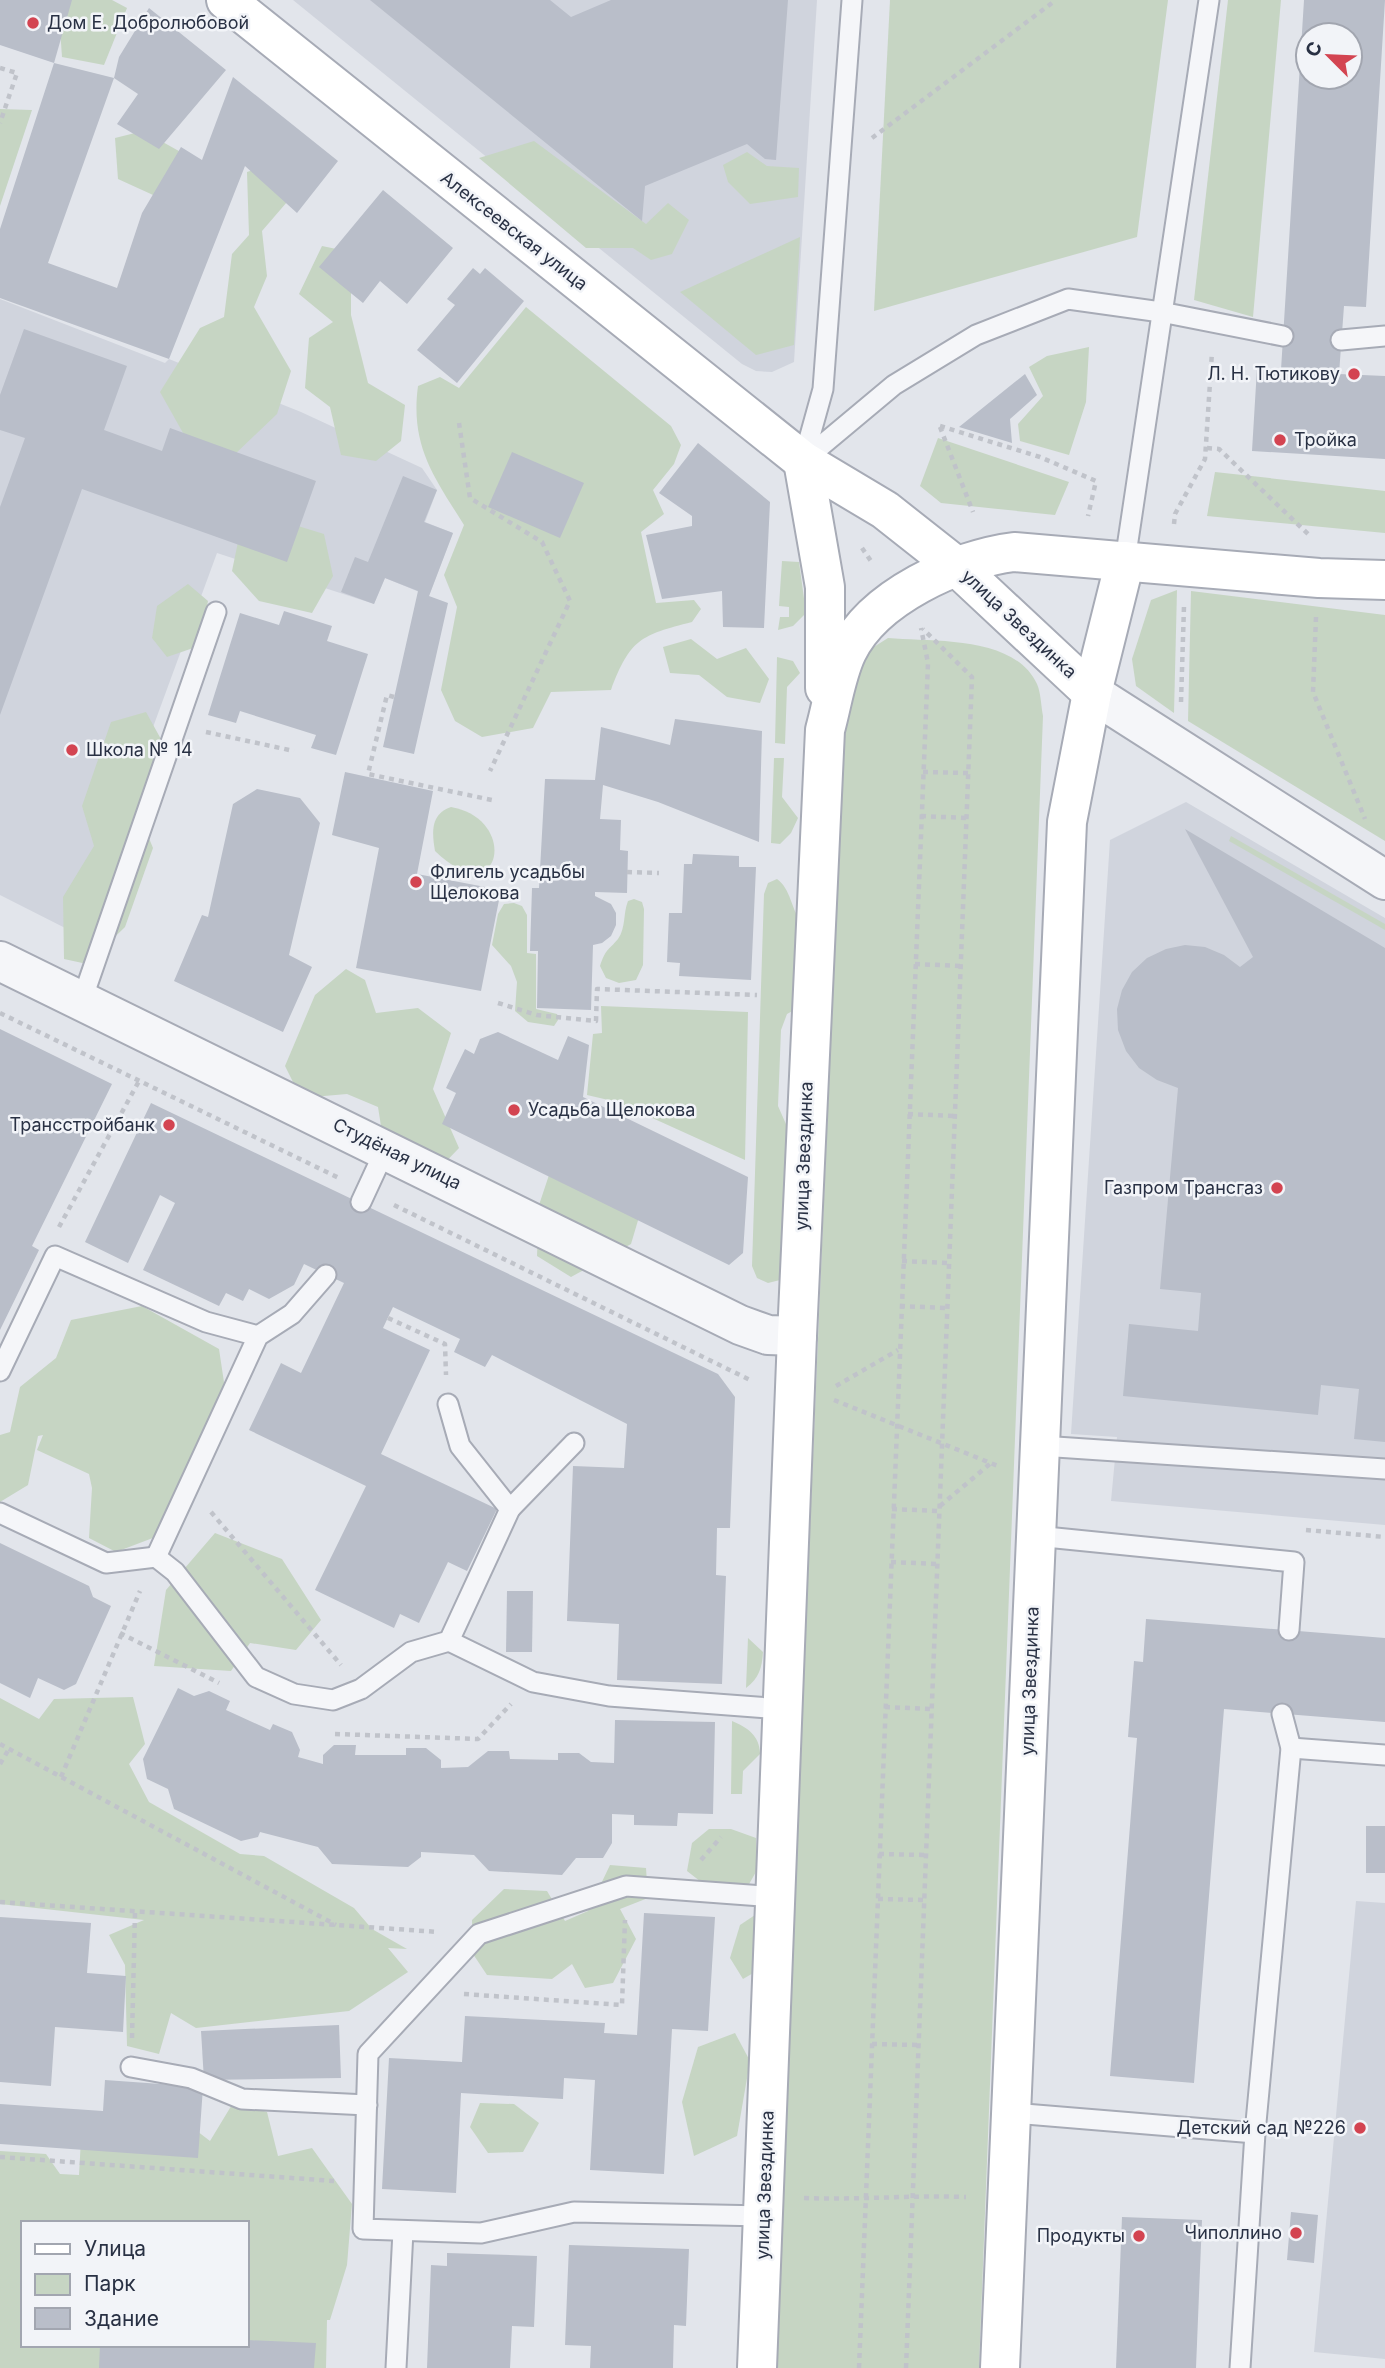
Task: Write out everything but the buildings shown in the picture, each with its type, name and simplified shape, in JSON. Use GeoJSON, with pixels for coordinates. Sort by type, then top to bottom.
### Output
{"type":"FeatureCollection","features":[{"type":"Feature","properties":{"kind":"street","name":"Алексеевская улица"},"geometry":{"type":"LineString","coordinates":[[226,0],[803,461],[885,510],[956,566]]}},
{"type":"Feature","properties":{"kind":"street"},"geometry":{"type":"LineString","coordinates":[[803,461],[825,587],[825,730]]}},
{"type":"Feature","properties":{"kind":"street"},"geometry":{"type":"LineString","coordinates":[[956,566],[984,556],[1014,552],[1319,578],[1385,580]]}},
{"type":"Feature","properties":{"kind":"street"},"geometry":{"type":"LineString","coordinates":[[1125,561],[1092,693],[1385,880]]}},
{"type":"Feature","properties":{"kind":"street","name":"улица Звездинка"},"geometry":{"type":"LineString","coordinates":[[757,2368],[779,2207],[776,1897],[797,1336],[825,730],[847,652],[869,621],[898,597],[956,566],[1092,693],[1067,822],[1000,2368]]}},
{"type":"Feature","properties":{"kind":"street","name":"Студёная улица"},"geometry":{"type":"LineString","coordinates":[[0,961],[160,1037],[740,1325],[768,1335],[797,1336]]}},
{"type":"Feature","properties":{"kind":"lane"},"geometry":{"type":"LineString","coordinates":[[803,461],[823,389],[852,0]]}},
{"type":"Feature","properties":{"kind":"lane"},"geometry":{"type":"LineString","coordinates":[[1125,561],[1209,0]]}},
{"type":"Feature","properties":{"kind":"lane"},"geometry":{"type":"LineString","coordinates":[[803,461],[894,385],[976,335],[1068,299],[1161,312],[1283,336]]}},
{"type":"Feature","properties":{"kind":"lane"},"geometry":{"type":"LineString","coordinates":[[1341,340],[1385,336]]}},
{"type":"Feature","properties":{"kind":"lane"},"geometry":{"type":"LineString","coordinates":[[82,1000],[216,612]]}},
{"type":"Feature","properties":{"kind":"lane"},"geometry":{"type":"LineString","coordinates":[[360,1202],[386,1149]]}},
{"type":"Feature","properties":{"kind":"lane"},"geometry":{"type":"LineString","coordinates":[[0,1371],[55,1255],[206,1322],[258,1336]]}},
{"type":"Feature","properties":{"kind":"lane"},"geometry":{"type":"LineString","coordinates":[[156,1558],[258,1336],[292,1314],[326,1275]]}},
{"type":"Feature","properties":{"kind":"lane"},"geometry":{"type":"LineString","coordinates":[[448,1404],[460,1446],[510,1509]]}},
{"type":"Feature","properties":{"kind":"lane"},"geometry":{"type":"LineString","coordinates":[[449,1640],[510,1509],[574,1443]]}},
{"type":"Feature","properties":{"kind":"lane"},"geometry":{"type":"LineString","coordinates":[[1041,1446],[1385,1469]]}},
{"type":"Feature","properties":{"kind":"lane"},"geometry":{"type":"LineString","coordinates":[[0,1513],[106,1563],[156,1558],[174,1572],[256,1677],[294,1694],[333,1700],[361,1689],[411,1653],[449,1640],[533,1682],[609,1696],[782,1709]]}},
{"type":"Feature","properties":{"kind":"lane"},"geometry":{"type":"LineString","coordinates":[[1036,1536],[1294,1562],[1289,1630]]}},
{"type":"Feature","properties":{"kind":"lane"},"geometry":{"type":"LineString","coordinates":[[1240,2368],[1255,2133],[1291,1748],[1282,1714]]}},
{"type":"Feature","properties":{"kind":"lane"},"geometry":{"type":"LineString","coordinates":[[1291,1748],[1385,1755]]}},
{"type":"Feature","properties":{"kind":"lane"},"geometry":{"type":"LineString","coordinates":[[776,1897],[626,1886],[479,1934],[368,2054],[363,2229],[481,2233],[574,2212],[779,2207]]}},
{"type":"Feature","properties":{"kind":"lane"},"geometry":{"type":"LineString","coordinates":[[131,2067],[191,2078],[243,2099],[367,2105]]}},
{"type":"Feature","properties":{"kind":"lane"},"geometry":{"type":"LineString","coordinates":[[1012,2113],[1255,2133]]}},
{"type":"Feature","properties":{"kind":"lane"},"geometry":{"type":"LineString","coordinates":[[396,2368],[403,2231]]}},
{"type":"Feature","properties":{"kind":"path"},"geometry":{"type":"LineString","coordinates":[[839,163],[1056,0]]}},
{"type":"Feature","properties":{"kind":"path"},"geometry":{"type":"LineString","coordinates":[[0,68],[16,73],[0,123]]}},
{"type":"Feature","properties":{"kind":"path"},"geometry":{"type":"LineString","coordinates":[[1173,532],[1175,514],[1205,459],[1214,323]]}},
{"type":"Feature","properties":{"kind":"path"},"geometry":{"type":"LineString","coordinates":[[459,423],[470,498],[542,542],[570,601],[490,771]]}},
{"type":"Feature","properties":{"kind":"path"},"geometry":{"type":"LineString","coordinates":[[973,512],[940,426],[1040,457],[1096,481],[1086,523]]}},
{"type":"Feature","properties":{"kind":"path"},"geometry":{"type":"LineString","coordinates":[[1207,448],[1219,449],[1312,538]]}},
{"type":"Feature","properties":{"kind":"path"},"geometry":{"type":"LineString","coordinates":[[1181,704],[1184,603]]}},
{"type":"Feature","properties":{"kind":"path"},"geometry":{"type":"LineString","coordinates":[[1316,615],[1313,692],[1370,830]]}},
{"type":"Feature","properties":{"kind":"path"},"geometry":{"type":"LineString","coordinates":[[859,2368],[928,663],[920,626],[972,677],[906,2368]]}},
{"type":"Feature","properties":{"kind":"path"},"geometry":{"type":"LineString","coordinates":[[394,697],[387,695],[368,774],[492,800]]}},
{"type":"Feature","properties":{"kind":"path"},"geometry":{"type":"LineString","coordinates":[[177,726],[294,751]]}},
{"type":"Feature","properties":{"kind":"path"},"geometry":{"type":"LineString","coordinates":[[923,772],[968,773]]}},
{"type":"Feature","properties":{"kind":"path"},"geometry":{"type":"LineString","coordinates":[[921,816],[966,818]]}},
{"type":"Feature","properties":{"kind":"path"},"geometry":{"type":"LineString","coordinates":[[627,872],[659,873]]}},
{"type":"Feature","properties":{"kind":"path"},"geometry":{"type":"LineString","coordinates":[[915,964],[961,966]]}},
{"type":"Feature","properties":{"kind":"path"},"geometry":{"type":"LineString","coordinates":[[498,1003],[537,1016],[596,1021],[597,989],[757,995]]}},
{"type":"Feature","properties":{"kind":"path"},"geometry":{"type":"LineString","coordinates":[[55,1255],[60,1222],[160,1037]]}},
{"type":"Feature","properties":{"kind":"path"},"geometry":{"type":"LineString","coordinates":[[908,1114],[955,1116]]}},
{"type":"Feature","properties":{"kind":"path"},"geometry":{"type":"LineString","coordinates":[[902,1261],[949,1263]]}},
{"type":"Feature","properties":{"kind":"path"},"geometry":{"type":"LineString","coordinates":[[900,1306],[947,1308]]}},
{"type":"Feature","properties":{"kind":"path"},"geometry":{"type":"LineString","coordinates":[[388,1318],[445,1345],[448,1404]]}},
{"type":"Feature","properties":{"kind":"path"},"geometry":{"type":"LineString","coordinates":[[832,1388],[899,1349]]}},
{"type":"Feature","properties":{"kind":"path"},"geometry":{"type":"LineString","coordinates":[[821,1395],[1003,1468]]}},
{"type":"Feature","properties":{"kind":"path"},"geometry":{"type":"LineString","coordinates":[[892,1509],[939,1509],[991,1463]]}},
{"type":"Feature","properties":{"kind":"path"},"geometry":{"type":"LineString","coordinates":[[190,1488],[361,1689]]}},
{"type":"Feature","properties":{"kind":"path"},"geometry":{"type":"LineString","coordinates":[[1329,1533],[1385,1537]]}},
{"type":"Feature","properties":{"kind":"path"},"geometry":{"type":"LineString","coordinates":[[61,1777],[120,1633],[156,1558]]}},
{"type":"Feature","properties":{"kind":"path"},"geometry":{"type":"LineString","coordinates":[[891,1562],[937,1564]]}},
{"type":"Feature","properties":{"kind":"path"},"geometry":{"type":"LineString","coordinates":[[885,1707],[932,1709]]}},
{"type":"Feature","properties":{"kind":"path"},"geometry":{"type":"LineString","coordinates":[[0,1744],[340,1927]]}},
{"type":"Feature","properties":{"kind":"path"},"geometry":{"type":"LineString","coordinates":[[0,1750],[9,1749]]}},
{"type":"Feature","properties":{"kind":"path"},"geometry":{"type":"LineString","coordinates":[[0,1764],[9,1749]]}},
{"type":"Feature","properties":{"kind":"path"},"geometry":{"type":"LineString","coordinates":[[879,1854],[926,1855]]}},
{"type":"Feature","properties":{"kind":"path"},"geometry":{"type":"LineString","coordinates":[[425,1992],[622,2005],[626,1886]]}},
{"type":"Feature","properties":{"kind":"path"},"geometry":{"type":"LineString","coordinates":[[878,1899],[925,1900]]}},
{"type":"Feature","properties":{"kind":"path"},"geometry":{"type":"LineString","coordinates":[[0,1902],[340,1927],[479,1934]]}},
{"type":"Feature","properties":{"kind":"path"},"geometry":{"type":"LineString","coordinates":[[131,2067],[135,1912]]}},
{"type":"Feature","properties":{"kind":"path"},"geometry":{"type":"LineString","coordinates":[[872,2044],[919,2045]]}},
{"type":"Feature","properties":{"kind":"path"},"geometry":{"type":"LineString","coordinates":[[0,2157],[365,2183]]}},
{"type":"Feature","properties":{"kind":"path"},"geometry":{"type":"LineString","coordinates":[[779,2207],[914,2195],[972,2197]]}},
{"type":"Feature","properties":{"kind":"shaded area"},"geometry":{"type":"Polygon","coordinates":[[[293,0],[817,0],[794,362],[772,372],[756,371],[742,364],[293,0]]]}},
{"type":"Feature","properties":{"kind":"shaded area","name":"Школа № 14"},"geometry":{"type":"Polygon","coordinates":[[[0,299],[165,363],[169,359],[301,412],[422,468],[437,490],[425,522],[453,533],[429,596],[385,578],[374,604],[217,553],[77,934],[0,895],[0,299]]]}},
{"type":"Feature","properties":{"kind":"shaded area"},"geometry":{"type":"Polygon","coordinates":[[[1186,802],[1385,918],[1385,1525],[1111,1501],[1117,1437],[1071,1434],[1110,840],[1186,802]]]}},
{"type":"Feature","properties":{"kind":"shaded area","name":"Детский сад №226"},"geometry":{"type":"Polygon","coordinates":[[[1356,1901],[1385,1903],[1385,2359],[1314,2352],[1356,1901]]]}},
{"type":"Feature","properties":{"kind":"green space"},"geometry":{"type":"Polygon","coordinates":[[[58,0],[112,0],[127,8],[104,65],[62,57],[58,0]]]}},
{"type":"Feature","properties":{"kind":"green space"},"geometry":{"type":"Polygon","coordinates":[[[890,0],[1168,0],[1137,237],[874,311],[890,0]]]}},
{"type":"Feature","properties":{"kind":"green space"},"geometry":{"type":"Polygon","coordinates":[[[1228,0],[1281,0],[1253,317],[1194,300],[1228,0]]]}},
{"type":"Feature","properties":{"kind":"green space"},"geometry":{"type":"Polygon","coordinates":[[[0,109],[32,110],[0,206],[0,109]]]}},
{"type":"Feature","properties":{"kind":"green space"},"geometry":{"type":"Polygon","coordinates":[[[143,131],[186,155],[164,200],[118,179],[115,138],[143,131]]]}},
{"type":"Feature","properties":{"kind":"green space"},"geometry":{"type":"Polygon","coordinates":[[[534,141],[646,224],[668,203],[689,220],[672,254],[651,260],[633,248],[586,248],[479,158],[534,141]]]}},
{"type":"Feature","properties":{"kind":"green space"},"geometry":{"type":"Polygon","coordinates":[[[747,152],[767,166],[799,168],[798,197],[750,204],[728,182],[723,165],[747,152]]]}},
{"type":"Feature","properties":{"kind":"green space"},"geometry":{"type":"Polygon","coordinates":[[[271,164],[287,202],[262,231],[267,276],[254,307],[291,371],[277,414],[233,456],[187,440],[160,392],[200,328],[224,317],[232,254],[249,235],[247,172],[271,164]]]}},
{"type":"Feature","properties":{"kind":"green space"},"geometry":{"type":"Polygon","coordinates":[[[800,237],[794,345],[756,355],[680,292],[800,237]]]}},
{"type":"Feature","properties":{"kind":"green space"},"geometry":{"type":"Polygon","coordinates":[[[322,246],[351,252],[351,315],[368,383],[405,405],[401,441],[376,461],[341,455],[330,407],[305,388],[309,338],[333,322],[299,294],[322,246]]]}},
{"type":"Feature","properties":{"kind":"green space"},"geometry":{"type":"Polygon","coordinates":[[[526,307],[671,426],[681,445],[674,464],[653,490],[664,514],[641,532],[656,603],[694,600],[701,609],[692,622],[661,631],[640,642],[624,660],[611,690],[551,692],[533,728],[482,737],[455,721],[441,690],[457,607],[444,575],[464,525],[434,476],[421,444],[416,407],[418,386],[440,377],[459,388],[526,307]]]}},
{"type":"Feature","properties":{"kind":"green space"},"geometry":{"type":"Polygon","coordinates":[[[1089,347],[1086,402],[1069,455],[1020,441],[1018,424],[1043,396],[1029,367],[1047,356],[1089,347]]]}},
{"type":"Feature","properties":{"kind":"green space"},"geometry":{"type":"Polygon","coordinates":[[[938,438],[1069,482],[1055,515],[941,503],[920,486],[938,438]]]}},
{"type":"Feature","properties":{"kind":"green space"},"geometry":{"type":"Polygon","coordinates":[[[1215,472],[1385,491],[1385,533],[1207,516],[1215,472]]]}},
{"type":"Feature","properties":{"kind":"green space"},"geometry":{"type":"Polygon","coordinates":[[[285,522],[324,534],[333,576],[312,613],[259,601],[232,571],[239,537],[285,522]]]}},
{"type":"Feature","properties":{"kind":"green space"},"geometry":{"type":"Polygon","coordinates":[[[782,561],[799,562],[806,613],[793,626],[778,630],[780,617],[789,617],[789,607],[779,606],[782,561]]]}},
{"type":"Feature","properties":{"kind":"green space"},"geometry":{"type":"Polygon","coordinates":[[[188,584],[208,601],[199,646],[167,657],[152,638],[157,606],[188,584]]]}},
{"type":"Feature","properties":{"kind":"green space"},"geometry":{"type":"Polygon","coordinates":[[[1177,590],[1174,713],[1136,686],[1132,659],[1151,600],[1177,590]]]}},
{"type":"Feature","properties":{"kind":"green space"},"geometry":{"type":"Polygon","coordinates":[[[1191,591],[1385,615],[1385,841],[1188,721],[1191,591]]]}},
{"type":"Feature","properties":{"kind":"green space"},"geometry":{"type":"Polygon","coordinates":[[[888,638],[971,644],[1010,657],[1026,668],[1037,684],[1043,716],[979,2368],[774,2368],[846,685],[869,650],[888,638]]]}},
{"type":"Feature","properties":{"kind":"green space"},"geometry":{"type":"Polygon","coordinates":[[[691,639],[717,659],[746,648],[769,679],[760,703],[727,697],[699,675],[670,673],[663,647],[691,639]]]}},
{"type":"Feature","properties":{"kind":"green space"},"geometry":{"type":"Polygon","coordinates":[[[777,657],[793,661],[800,673],[787,687],[785,744],[775,743],[777,657]]]}},
{"type":"Feature","properties":{"kind":"green space"},"geometry":{"type":"Polygon","coordinates":[[[146,712],[162,741],[139,814],[153,848],[125,927],[87,964],[64,959],[63,897],[94,846],[82,806],[111,722],[146,712]]]}},
{"type":"Feature","properties":{"kind":"green space"},"geometry":{"type":"Polygon","coordinates":[[[774,758],[784,758],[782,797],[798,818],[791,833],[780,844],[771,843],[774,758]]]}},
{"type":"Feature","properties":{"kind":"green space"},"geometry":{"type":"Polygon","coordinates":[[[451,807],[473,815],[487,828],[494,843],[494,858],[487,868],[475,873],[457,868],[435,851],[433,831],[436,819],[451,807]]]}},
{"type":"Feature","properties":{"kind":"green space"},"geometry":{"type":"Polygon","coordinates":[[[1231,836],[1385,924],[1385,930],[1229,841],[1231,836]]]}},
{"type":"Feature","properties":{"kind":"green space"},"geometry":{"type":"Polygon","coordinates":[[[777,879],[785,888],[802,924],[798,1008],[787,1014],[781,1030],[778,1106],[789,1131],[785,1269],[780,1280],[768,1283],[757,1278],[752,1266],[764,894],[768,883],[777,879]]]}},
{"type":"Feature","properties":{"kind":"green space"},"geometry":{"type":"Polygon","coordinates":[[[634,899],[642,902],[644,909],[643,965],[636,980],[619,983],[606,978],[600,966],[606,953],[621,935],[628,901],[634,899]]]}},
{"type":"Feature","properties":{"kind":"green space"},"geometry":{"type":"Polygon","coordinates":[[[504,904],[522,906],[527,915],[527,953],[536,954],[536,1009],[557,1014],[558,1020],[554,1026],[528,1022],[515,1011],[517,982],[511,966],[492,945],[498,914],[504,904]]]}},
{"type":"Feature","properties":{"kind":"green space"},"geometry":{"type":"Polygon","coordinates":[[[346,969],[365,980],[376,1013],[418,1008],[451,1033],[433,1089],[459,1148],[434,1174],[386,1158],[378,1107],[347,1094],[301,1098],[285,1066],[315,995],[346,969]]]}},
{"type":"Feature","properties":{"kind":"green space"},"geometry":{"type":"Polygon","coordinates":[[[601,1006],[748,1012],[745,1160],[617,1102],[587,1095],[593,1034],[602,1033],[601,1006]]]}},
{"type":"Feature","properties":{"kind":"green space"},"geometry":{"type":"Polygon","coordinates":[[[549,1175],[647,1190],[631,1244],[571,1277],[537,1256],[539,1205],[549,1175]]]}},
{"type":"Feature","properties":{"kind":"green space"},"geometry":{"type":"Polygon","coordinates":[[[142,1306],[219,1349],[228,1409],[179,1528],[116,1552],[89,1538],[92,1488],[89,1474],[37,1450],[43,1435],[38,1436],[28,1485],[0,1502],[0,1435],[10,1432],[20,1387],[56,1358],[71,1320],[142,1306]]]}},
{"type":"Feature","properties":{"kind":"green space"},"geometry":{"type":"Polygon","coordinates":[[[215,1533],[282,1559],[321,1620],[296,1650],[250,1643],[231,1671],[154,1666],[166,1590],[215,1533]]]}},
{"type":"Feature","properties":{"kind":"green space"},"geometry":{"type":"Polygon","coordinates":[[[748,1638],[763,1652],[759,1672],[746,1688],[748,1638]]]}},
{"type":"Feature","properties":{"kind":"green space"},"geometry":{"type":"Polygon","coordinates":[[[133,1697],[145,1744],[129,1764],[149,1802],[240,1854],[264,1856],[354,1908],[372,1929],[407,1949],[388,1948],[408,1972],[349,2011],[196,2028],[171,2013],[159,2054],[127,2046],[125,1965],[109,1935],[144,1920],[0,1904],[0,1698],[39,1719],[54,1699],[133,1697]]]}},
{"type":"Feature","properties":{"kind":"green space"},"geometry":{"type":"Polygon","coordinates":[[[732,1721],[752,1733],[758,1742],[760,1754],[743,1771],[742,1794],[731,1794],[732,1721]]]}},
{"type":"Feature","properties":{"kind":"green space"},"geometry":{"type":"Polygon","coordinates":[[[709,1829],[731,1829],[756,1838],[757,1870],[744,1893],[714,1892],[687,1871],[692,1843],[709,1829]]]}},
{"type":"Feature","properties":{"kind":"green space"},"geometry":{"type":"Polygon","coordinates":[[[610,1865],[646,1868],[648,1898],[620,1909],[636,1939],[613,1983],[585,1988],[572,1964],[552,1979],[487,1975],[473,1954],[472,1920],[504,1889],[547,1891],[565,1921],[588,1911],[610,1865]]]}},
{"type":"Feature","properties":{"kind":"green space"},"geometry":{"type":"Polygon","coordinates":[[[761,1911],[767,1965],[743,1979],[730,1958],[740,1925],[761,1911]]]}},
{"type":"Feature","properties":{"kind":"green space"},"geometry":{"type":"Polygon","coordinates":[[[735,2033],[750,2061],[737,2136],[694,2156],[682,2102],[698,2047],[735,2033]]]}},
{"type":"Feature","properties":{"kind":"green space"},"geometry":{"type":"Polygon","coordinates":[[[233,2103],[267,2112],[278,2156],[312,2148],[352,2204],[347,2265],[330,2320],[327,2320],[326,2368],[0,2368],[0,2151],[46,2154],[60,2174],[79,2175],[81,2139],[171,2111],[210,2141],[233,2103]]]}},
{"type":"Feature","properties":{"kind":"green space"},"geometry":{"type":"Polygon","coordinates":[[[480,2103],[514,2104],[539,2123],[523,2152],[488,2153],[470,2127],[480,2103]]]}},
{"type":"Feature","properties":{"kind":"place","name":"Дом Е. Добролюбовой"},"geometry":{"type":"Point","coordinates":[33,23]}},
{"type":"Feature","properties":{"kind":"place","name":"Л. Н. Тютикову"},"geometry":{"type":"Point","coordinates":[1354,374]}},
{"type":"Feature","properties":{"kind":"place","name":"Тройка"},"geometry":{"type":"Point","coordinates":[1280,440]}},
{"type":"Feature","properties":{"kind":"place","name":"Школа № 14"},"geometry":{"type":"Point","coordinates":[72,750]}},
{"type":"Feature","properties":{"kind":"place","name":"Флигель усадьбы Щелокова"},"geometry":{"type":"Point","coordinates":[416,882]}},
{"type":"Feature","properties":{"kind":"place","name":"Усадьба Щелокова"},"geometry":{"type":"Point","coordinates":[514,1110]}},
{"type":"Feature","properties":{"kind":"place","name":"Трансстройбанк"},"geometry":{"type":"Point","coordinates":[169,1125]}},
{"type":"Feature","properties":{"kind":"place","name":"Газпром Трансгаз"},"geometry":{"type":"Point","coordinates":[1277,1188]}},
{"type":"Feature","properties":{"kind":"place","name":"Детский сад №226"},"geometry":{"type":"Point","coordinates":[1360,2128]}},
{"type":"Feature","properties":{"kind":"place","name":"Чиполлино"},"geometry":{"type":"Point","coordinates":[1296,2233]}},
{"type":"Feature","properties":{"kind":"place","name":"Продукты"},"geometry":{"type":"Point","coordinates":[1139,2236]}}]}
